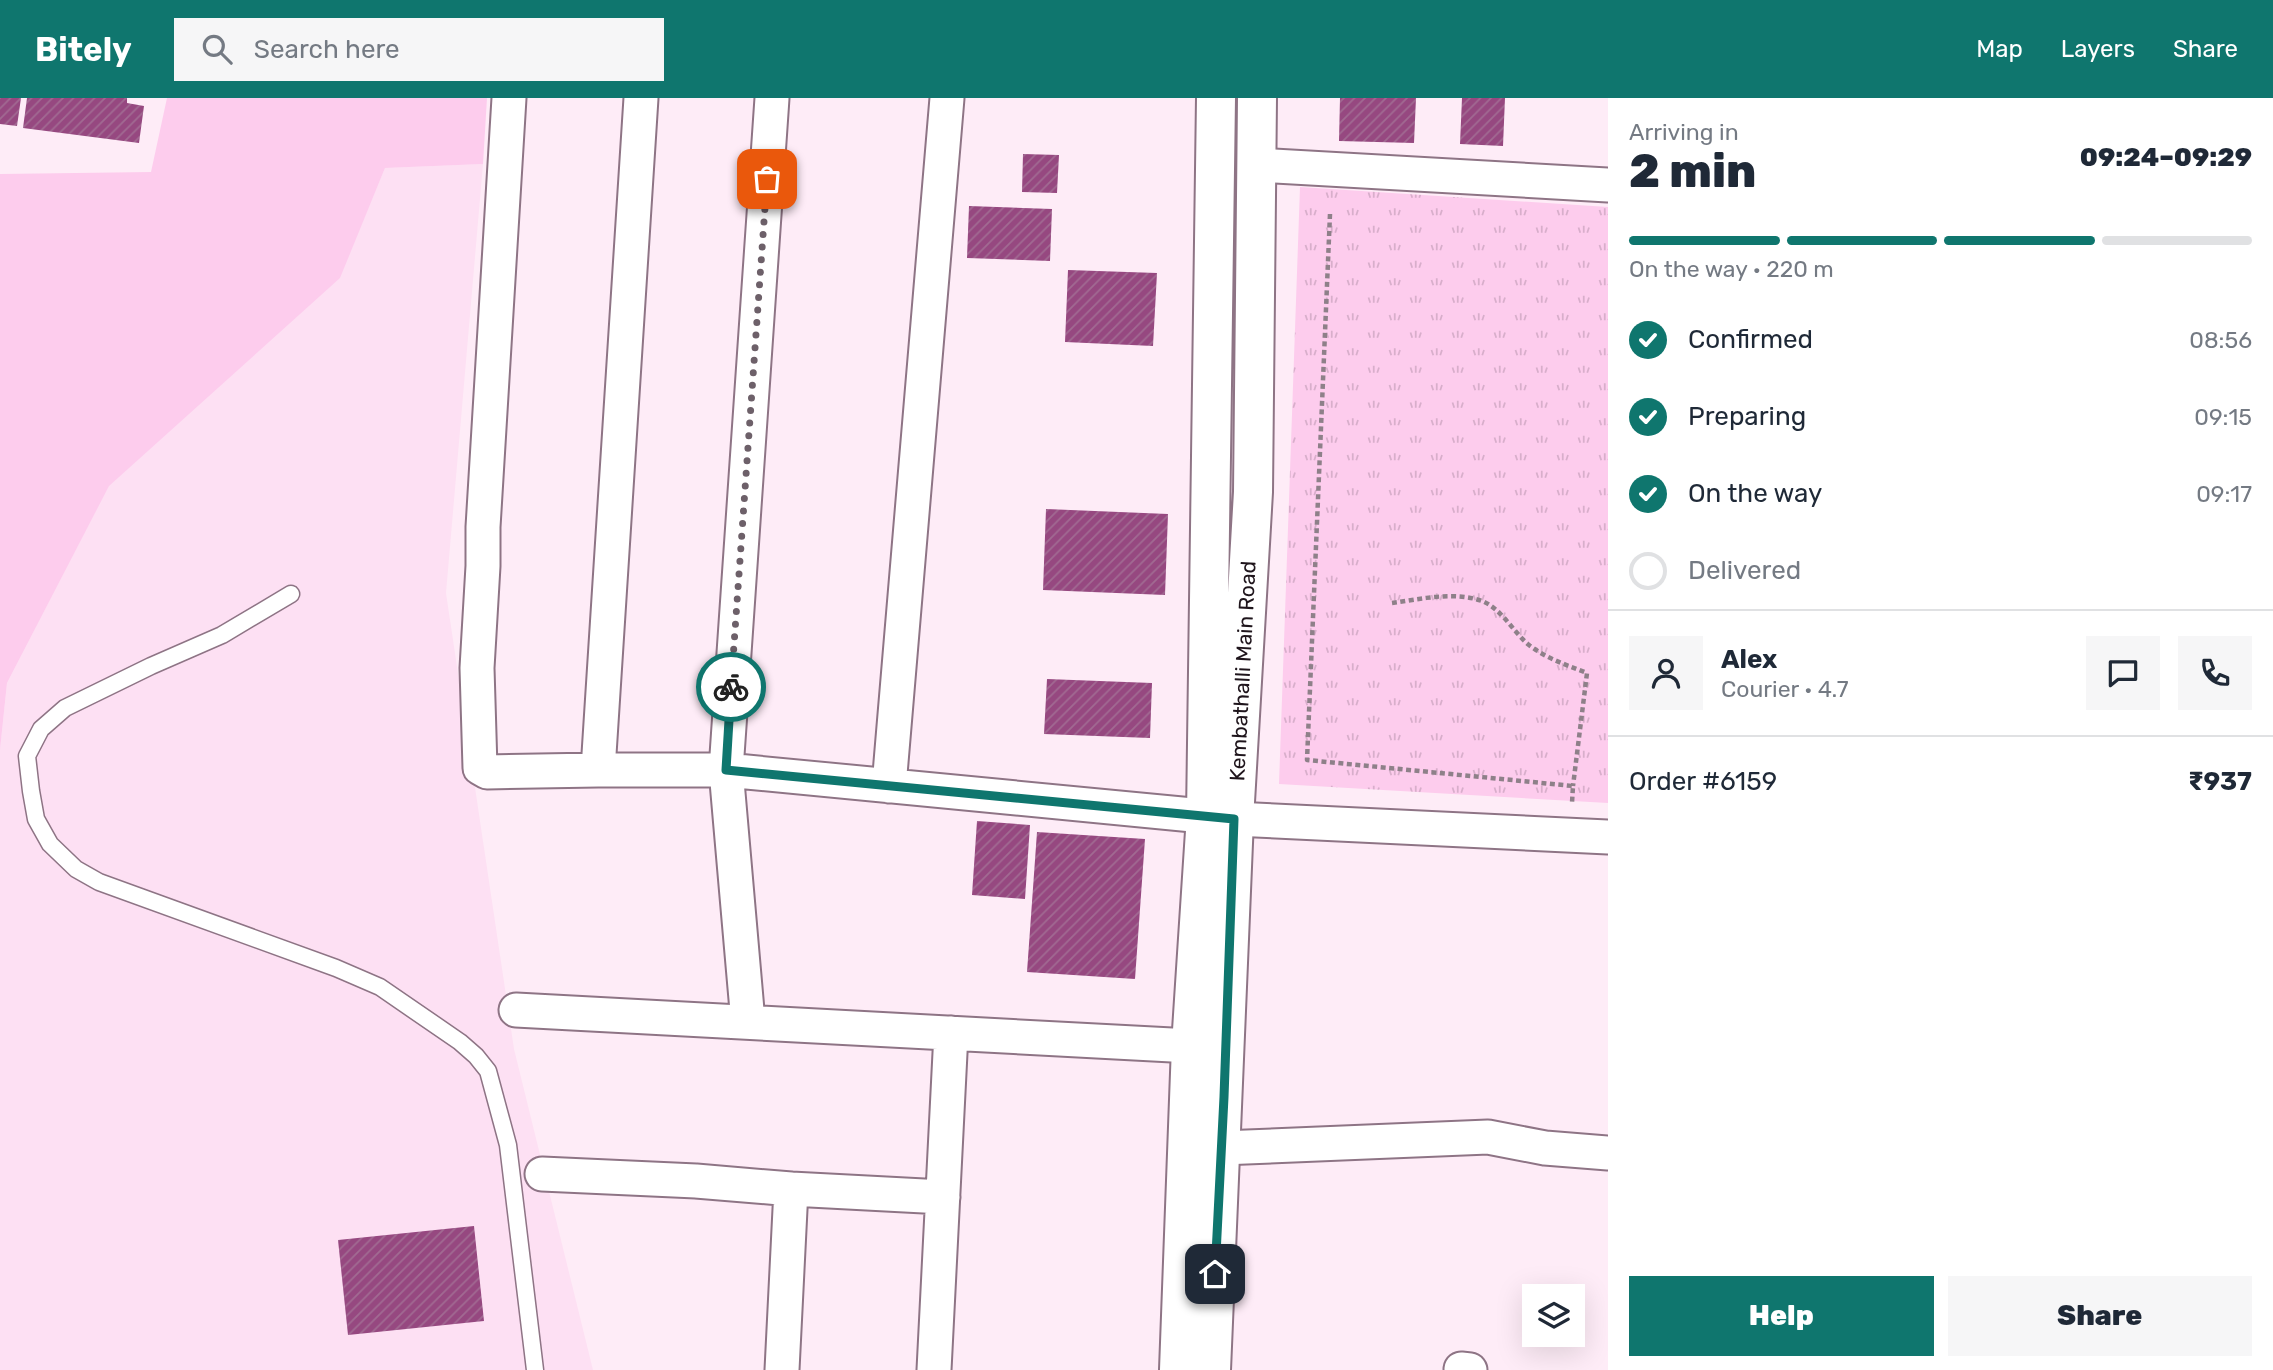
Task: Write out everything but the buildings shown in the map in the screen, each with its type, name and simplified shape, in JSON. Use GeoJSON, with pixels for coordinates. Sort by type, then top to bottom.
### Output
{"type":"FeatureCollection","features":[{"type":"Feature","properties":{"kind":"street"},"geometry":{"type":"LineString","coordinates":[[509,98],[483,527],[477,668],[480,768],[486,772],[726,770],[1220,818],[1608,837]]}},
{"type":"Feature","properties":{"kind":"street"},"geometry":{"type":"LineString","coordinates":[[598,770],[641,98]]}},
{"type":"Feature","properties":{"kind":"street"},"geometry":{"type":"LineString","coordinates":[[748,1022],[726,770],[772,98]]}},
{"type":"Feature","properties":{"kind":"street"},"geometry":{"type":"LineString","coordinates":[[890,786],[947,98]]}},
{"type":"Feature","properties":{"kind":"street","name":"Kembathalli Main Road"},"geometry":{"type":"LineString","coordinates":[[1212,1370],[1221,1148],[1216,98]]}},
{"type":"Feature","properties":{"kind":"street","name":"Kembathalli Main Road"},"geometry":{"type":"LineString","coordinates":[[1179,1370],[1191,1046],[1220,818],[1253,492],[1257,98]]}},
{"type":"Feature","properties":{"kind":"street"},"geometry":{"type":"LineString","coordinates":[[1257,166],[1608,185]]}},
{"type":"Feature","properties":{"kind":"street"},"geometry":{"type":"LineString","coordinates":[[516,1010],[1191,1046]]}},
{"type":"Feature","properties":{"kind":"street"},"geometry":{"type":"LineString","coordinates":[[934,1370],[951,1033]]}},
{"type":"Feature","properties":{"kind":"street"},"geometry":{"type":"LineString","coordinates":[[1221,1148],[1488,1137],[1545,1149],[1608,1153]]}},
{"type":"Feature","properties":{"kind":"street"},"geometry":{"type":"LineString","coordinates":[[527,1175],[696,1181],[943,1197]]}},
{"type":"Feature","properties":{"kind":"street"},"geometry":{"type":"LineString","coordinates":[[782,1370],[791,1189]]}},
{"type":"Feature","properties":{"kind":"street"},"geometry":{"type":"LineString","coordinates":[[1461,1369],[1470,1370]]}},
{"type":"Feature","properties":{"kind":"lane"},"geometry":{"type":"LineString","coordinates":[[291,594],[222,635],[65,708],[41,729],[27,756],[36,819],[50,844],[76,869],[99,882],[336,968],[380,988],[460,1042],[476,1056],[488,1071],[502,1120],[527,1175],[535,1370]]}},
{"type":"Feature","properties":{"kind":"path"},"geometry":{"type":"LineString","coordinates":[[1330,214],[1307,760],[1573,786]]}},
{"type":"Feature","properties":{"kind":"path"},"geometry":{"type":"LineString","coordinates":[[1392,603],[1455,596],[1484,602],[1529,644],[1553,660],[1587,673],[1573,786],[1570,836]]}},
{"type":"Feature","properties":{"kind":"shaded area"},"geometry":{"type":"Polygon","coordinates":[[[483,164],[446,593],[514,1049],[593,1370],[0,1370],[0,750],[7,683],[109,485],[339,278],[385,168],[483,164]]]}},
{"type":"Feature","properties":{"kind":"green space"},"geometry":{"type":"Polygon","coordinates":[[[167,98],[487,98],[483,164],[385,168],[340,278],[109,486],[7,683],[0,750],[0,174],[151,172],[167,98]]]}},
{"type":"Feature","properties":{"kind":"green space"},"geometry":{"type":"Polygon","coordinates":[[[1300,187],[1608,207],[1608,803],[1279,784],[1300,187]]]}},
{"type":"Feature","properties":{"kind":"way so far"},"geometry":{"type":"LineString","coordinates":[[731,687],[767,179]]}},
{"type":"Feature","properties":{"kind":"route"},"geometry":{"type":"LineString","coordinates":[[731,687],[726,770],[1234,819],[1215,1274]]}}]}
